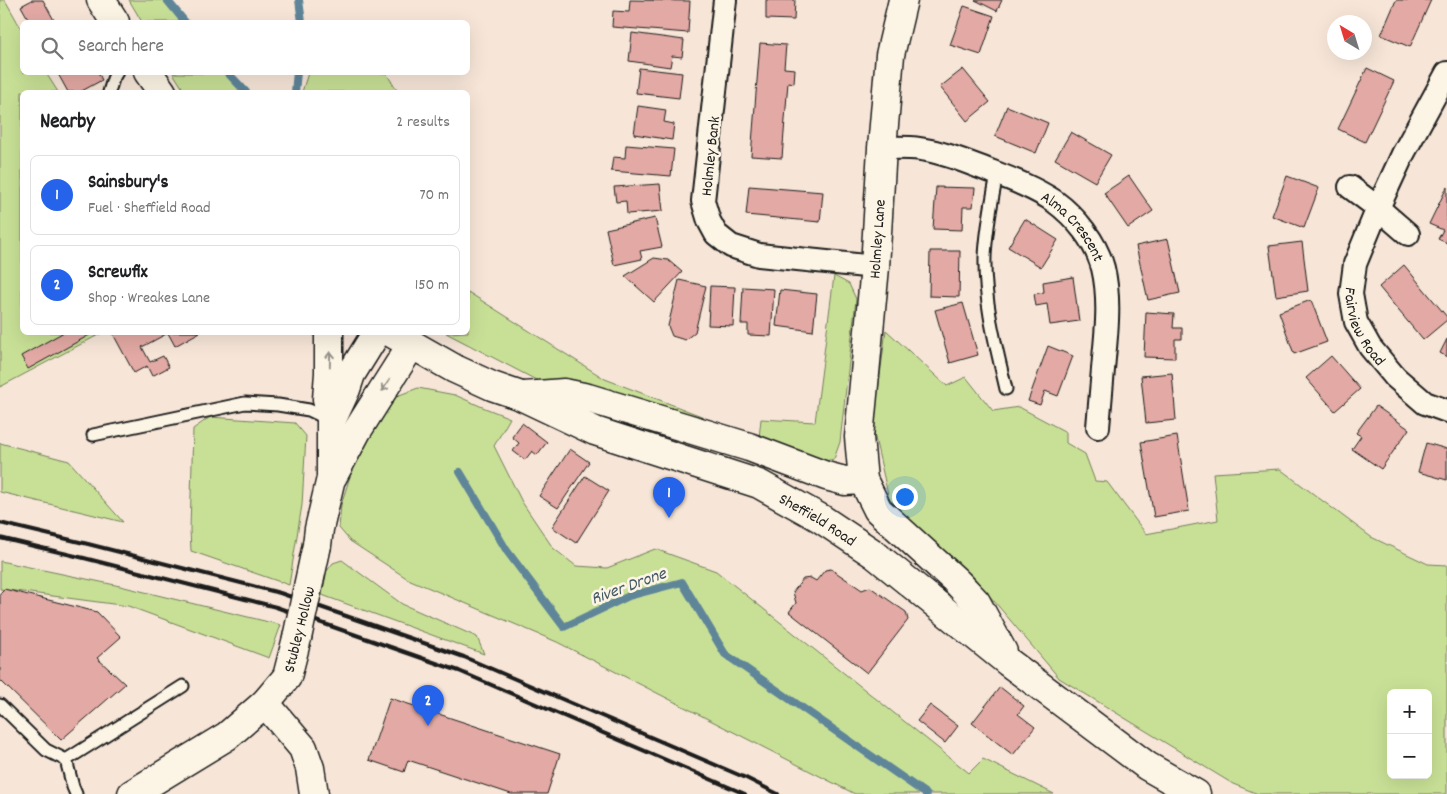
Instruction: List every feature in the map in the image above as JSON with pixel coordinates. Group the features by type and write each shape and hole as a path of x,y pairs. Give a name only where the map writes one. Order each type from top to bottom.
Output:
{"main road":[{"path":"101,0 114,20"},
{"name":"Holmley Lane","path":"903,0 890,55 882,148 875,268 859,437 863,480 878,510 955,580 976,602 1008,662"},
{"path":"150,75 161,90"},
{"name":"Stubley Hollow","path":"132,794 227,736 265,703 287,678 331,478 331,420 327,399 329,335"},
{"name":"Stubley Hollow","path":"331,420 351,374 375,335"},
{"name":"Stubley Hollow","path":"331,478 358,431 401,338"},
{"name":"Sheffield Road","path":"401,338 455,369 492,386 521,396 595,430 759,484 803,508 874,554 1008,662 1147,766 1196,794"},
{"path":"521,396 564,394 588,398 749,447 826,476 845,481 863,480"},
{"path":"265,703 302,748 310,768 314,794"}],"street":[{"name":"Holmley Bank","path":"726,0 703,201 709,221 716,234 730,246 759,255 875,268"},
{"name":"Fairview Road","path":"1447,74 1403,154 1378,208 1355,264 1351,294 1356,322 1370,347 1396,377 1425,403 1447,412"},
{"name":"Alma Crescent","path":"882,148 920,149 944,154 1034,190 1054,202 1072,217 1089,237 1099,255 1107,296 1106,333 1098,427"},
{"path":"1350,187 1408,234"}],"lane":[{"path":"110,90 115,75"},
{"path":"996,174 985,256 986,282 989,312 1006,389"},
{"path":"93,435 246,403 278,405 309,410 331,420"},
{"path":"66,760 183,686"},
{"path":"0,705 46,750 66,760 76,794"}],"green space":[{"path":"0,0 5,0 20,26 20,75 47,75 57,90 20,90 20,335 98,335 0,387"},
{"path":"129,0 168,0 186,20 141,20"},
{"path":"174,75 233,75 246,90 184,90"},
{"path":"307,75 387,75 397,90 303,90"},
{"path":"834,276 849,284 856,299 840,442 834,459 821,462 759,438 761,419 815,422"},
{"path":"470,293 605,379 704,417 540,382 450,335 470,335"},
{"path":"886,330 947,386 966,377 993,411 1019,407 1066,432 1066,443 1085,454 1095,481 1107,482 1146,534 1218,520 1213,473 1280,469 1371,537 1428,564 1447,565 1447,794 1258,794 1233,784 1059,678 972,575 891,508 873,429"},
{"path":"418,388 455,395 510,418 494,446 522,502 553,548 576,566 607,568 655,549 716,571 969,773 983,759 1054,794 855,794 557,642 408,579 350,541 339,528 341,505 359,448 394,397"},
{"path":"210,417 295,423 306,436 302,505 289,585 191,551 193,429"},
{"path":"0,443 69,461 123,522 0,492"},
{"path":"342,560 402,604 477,637 484,654 322,595 326,572 333,563"},
{"path":"0,561 120,586 281,625 269,658 128,606 0,589"}],"building":[{"path":"32,0 43,0 54,20 29,20 21,6"},
{"path":"630,0 690,1 688,33 612,27 613,11 629,12"},
{"path":"766,0 795,0 794,20 766,19"},
{"path":"975,0 1002,0 997,11"},
{"path":"1396,0 1431,0 1410,47 1381,35"},
{"path":"964,6 994,16 981,55 950,45"},
{"path":"632,33 684,40 682,57 672,56 670,67 629,61"},
{"path":"760,43 786,45 784,68 795,69 794,83 788,82 782,158 751,156"},
{"path":"639,68 682,73 679,98 636,93"},
{"path":"1367,68 1394,81 1365,142 1338,129"},
{"path":"963,69 990,102 967,121 940,87"},
{"path":"59,75 100,75 102,80 84,90 67,90"},
{"path":"638,106 666,110 664,122 674,124 672,140 634,134"},
{"path":"1007,106 1048,123 1036,153 995,136"},
{"path":"1071,132 1111,155 1095,182 1055,159"},
{"path":"626,145 674,149 671,176 611,171 613,157 625,158"},
{"path":"1129,176 1153,211 1128,228 1104,193"},
{"path":"1287,176 1319,188 1304,228 1272,216"},
{"path":"660,184 663,211 627,214 626,201 616,202 614,187"},
{"path":"749,186 823,192 820,222 746,215"},
{"path":"936,187 975,188 973,207 963,207 962,230 933,229"},
{"path":"1447,187 1447,243 1438,239 1443,230 1429,224"},
{"path":"655,218 662,247 640,251 642,259 614,265 606,229"},
{"path":"1025,219 1058,240 1041,267 1008,247"},
{"path":"1168,239 1180,293 1148,300 1136,246"},
{"path":"1302,242 1308,291 1276,296 1269,246"},
{"path":"930,251 960,251 959,297 929,296"},
{"path":"654,258 668,260 682,272 654,302 625,276"},
{"path":"1404,265 1447,317 1447,320 1423,340 1379,287"},
{"path":"1073,277 1079,321 1050,325 1047,304 1036,306 1034,294 1044,292 1043,282"},
{"path":"679,280 706,286 695,332 685,340 672,336 668,326"},
{"path":"710,286 735,287 733,326 708,325"},
{"path":"743,287 774,289 771,336 748,335 748,324 741,324"},
{"path":"780,290 817,294 813,331 776,326"},
{"path":"1311,300 1327,342 1294,354 1279,312"},
{"path":"963,303 978,355 950,363 935,310"},
{"path":"1146,312 1174,314 1173,328 1182,328 1182,339 1175,339 1175,358 1144,357"},
{"path":"59,335 90,335 28,369 21,356"},
{"path":"114,335 164,335 142,347 150,362 163,356 169,367 152,376 147,366 134,373"},
{"path":"169,335 195,335 175,346"},
{"path":"1447,339 1447,357 1440,353"},
{"path":"1048,346 1073,356 1058,396 1045,391 1040,405 1028,401"},
{"path":"1331,356 1360,389 1335,411 1306,378"},
{"path":"1172,373 1176,420 1146,423 1141,376"},
{"path":"1376,406 1409,429 1381,469 1352,449 1361,436 1356,433"},
{"path":"522,423 547,442 537,455 532,451 525,460 513,451 519,443 512,437"},
{"path":"1177,436 1189,511 1154,517 1141,442"},
{"path":"1426,443 1447,449 1447,480 1418,472"},
{"path":"570,449 589,462 558,508 539,496"},
{"path":"585,476 609,491 576,543 552,527"},
{"path":"831,569 862,590 870,587 906,612 908,620 867,673 789,612 796,603 793,592 803,579 811,578 816,581 825,570"},
{"path":"4,589 97,612 121,637 97,658 125,684 61,740 0,680 0,593"},
{"path":"1000,687 1024,706 1018,714 1035,727 1013,755 972,723"},
{"path":"390,698 560,754 547,794 511,794 408,760 404,772 369,760"},
{"path":"930,705 958,726 945,743 917,721"}],"waterway":[{"name":"River Drone","path":"167,0 183,20"},
{"path":"299,0 302,20"},
{"name":"River Drone","path":"230,75 244,90"},
{"path":"295,90 297,75"},
{"name":"River Drone","path":"460,472 507,551 564,627 629,596 682,582 725,654 926,794"}],"railway":[{"path":"0,523 280,593 464,657 746,778 778,794"},
{"path":"0,538 276,607 459,671 745,794"}],"place":[{"name":"Sainsbury's","path":"669,518"},
{"name":"Screwfix","path":"428,726"}]}
